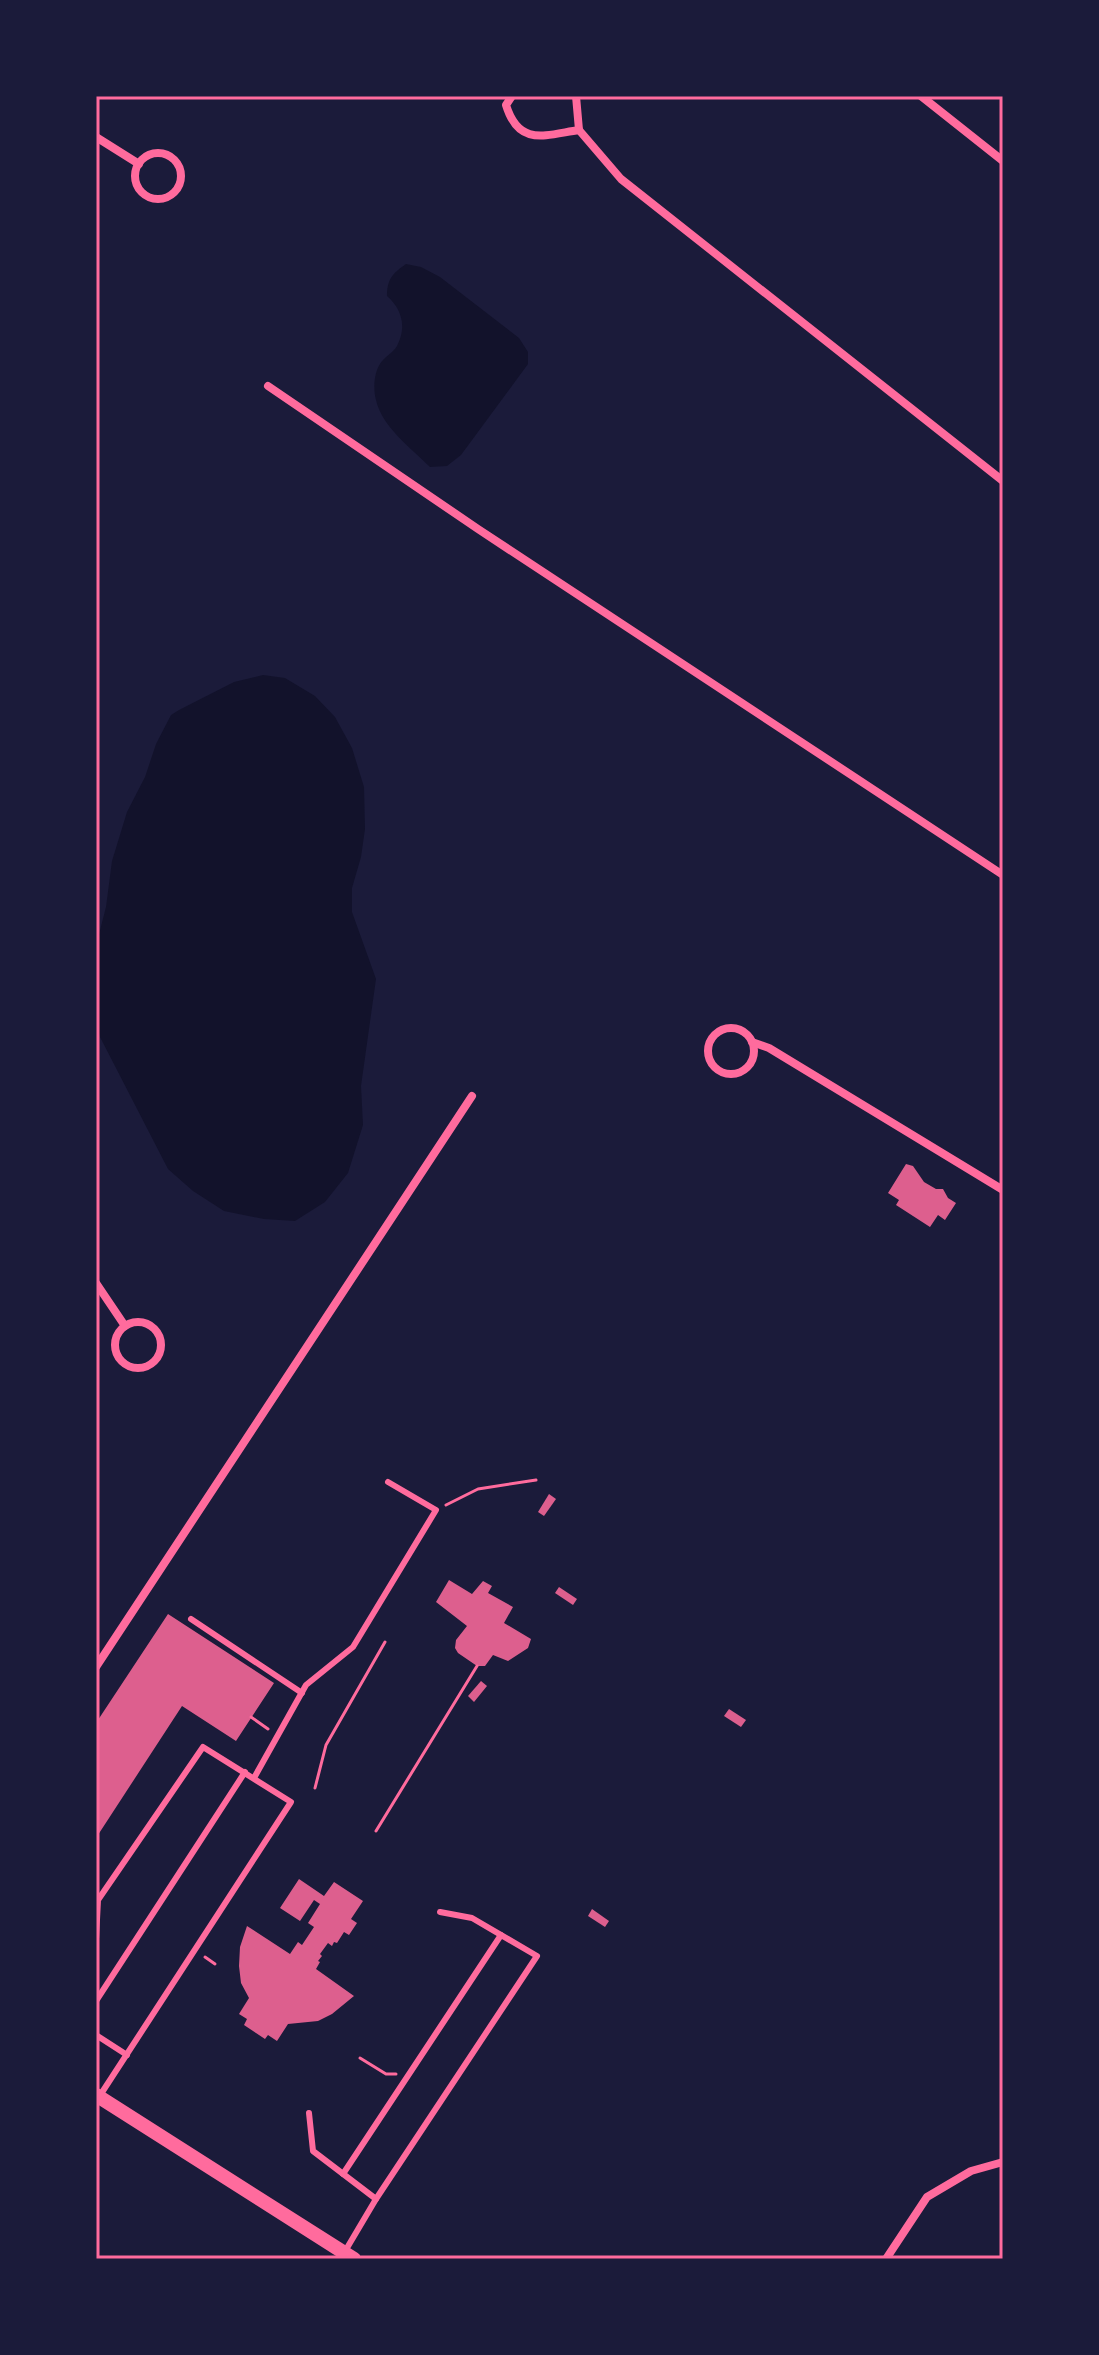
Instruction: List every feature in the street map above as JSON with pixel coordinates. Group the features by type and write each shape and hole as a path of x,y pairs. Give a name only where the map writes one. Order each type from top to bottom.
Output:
{"street":[{"path":"512,96 506,105 511,120 525,134 537,136 579,130"},
{"path":"576,96 579,130 621,179 1003,481"},
{"path":"921,96 1003,161"},
{"path":"96,137 139,164"},
{"path":"151,154 170,157 180,173 178,186 164,198 144,195 135,182 139,164 151,154"},
{"path":"268,386 478,529 1003,875"},
{"path":"752,1042 751,1063 744,1070 724,1073 709,1058 710,1042 721,1030 731,1028 741,1031 752,1042 769,1048 1003,1190"},
{"path":"96,1667 472,1096"},
{"path":"96,1283 125,1326"},
{"path":"144,1322 155,1330 161,1348 155,1360 134,1367 124,1363 118,1355 116,1340 125,1326 144,1322"},
{"path":"98,2096 349,2256"},
{"path":"886,2259 927,2197 971,2171 1003,2162"}],"lane":[{"path":"254,1778 306,1685 353,1647 436,1510 388,1482"},
{"path":"191,1619 302,1693"},
{"path":"96,1939 98,1900 203,1747 291,1802 98,2096"},
{"path":"96,2001 245,1772"},
{"path":"349,2256 376,2199 537,1956 472,1918 440,1912"},
{"path":"343,2174 501,1935"},
{"path":"96,2035 127,2055"},
{"path":"309,2113 313,2151 376,2199"}],"path":[{"path":"446,1505 478,1489 536,1480"},
{"path":"315,1788 326,1745 385,1642"},
{"path":"376,1831 477,1666"},
{"path":"251,1717 270,1730"},
{"path":"202,1956 215,1964"},
{"path":"360,2058 386,2074"}],"shaded area":[{"path":"406,264 421,267 440,277 519,338 528,352 528,364 461,455 447,466 430,467 406,445 384,419 375,396 378,368 397,346 402,332 399,313 387,296 388,285 394,274"},
{"path":"263,675 285,678 315,696 335,717 352,748 364,787 365,829 352,888 352,912 376,979 361,1086 363,1125 348,1173 325,1202 295,1221 224,1211 193,1191 168,1169 100,1037 96,1020 96,946 106,907 112,861 127,812 145,777 156,744 171,715 234,682"}],"building":[{"path":"906,1164 913,1166 924,1182 936,1189 943,1189 948,1198 956,1203 945,1220 938,1215 930,1227 896,1205 899,1200 888,1193"},
{"path":"549,1494 556,1499 544,1516 538,1512"},
{"path":"449,1580 472,1594 483,1581 492,1586 488,1593 513,1607 504,1623 531,1639 528,1648 508,1661 493,1655 485,1666 477,1666 458,1653 456,1640 467,1626 436,1602"},
{"path":"559,1587 577,1599 573,1605 555,1593"},
{"path":"168,1614 274,1683 236,1741 182,1706 96,1838 96,1723"},
{"path":"481,1681 487,1686 474,1702 468,1696"},
{"path":"729,1709 746,1720 741,1727 724,1716"},
{"path":"299,1879 324,1896 334,1882 363,1901 351,1919 357,1923 349,1935 344,1932 337,1943 334,1942 332,1946 328,1943 320,1954 322,1956 316,1969 354,1996 318,2021 288,2024 277,2041 268,2035 265,2039 244,2025 247,2019 239,2014 249,1998 241,1983 240,1947 247,1926 290,1954 298,1942 302,1945 314,1927 308,1923 320,1904 314,1900 300,1921 280,1908"},
{"path":"592,1909 609,1921 605,1927 588,1916"}]}
